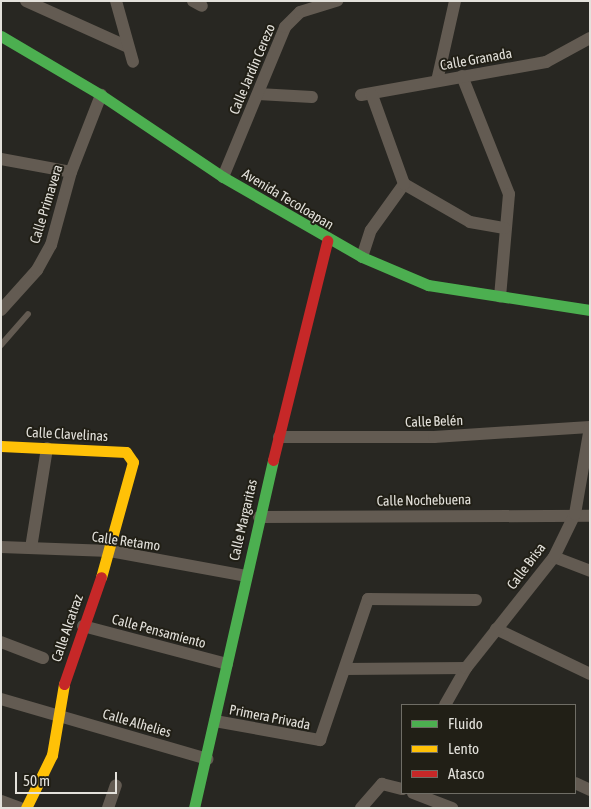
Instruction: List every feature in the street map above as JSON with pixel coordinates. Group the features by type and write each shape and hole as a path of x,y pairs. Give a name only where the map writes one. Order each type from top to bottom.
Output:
{"street":[{"path":"27,1 128,47"},
{"path":"116,1 133,62"},
{"name":"Calle Jardín Cerezo","path":"223,177 291,18 336,1"},
{"path":"437,81 455,1"},
{"name":"Avenida Tecoloapan","path":"1,36 101,95 223,177 327,241 428,285 590,310"},
{"name":"Calle Granada","path":"404,184 367,95 546,62 590,38"},
{"path":"462,76 506,179 509,194 504,228 500,296"},
{"path":"258,94 312,97"},
{"name":"Calle Primavera","path":"1,310 37,270 50,245 71,172 101,95"},
{"path":"1,159 71,172"},
{"path":"362,257 372,230 404,184 470,222 504,228"},
{"name":"Calle Margaritas","path":"194,808 207,759 259,517 327,241"},
{"name":"Calle Belén","path":"279,437 434,437 590,427"},
{"name":"Calle Brisa","path":"446,704 466,668 554,557 575,514 590,427"},
{"name":"Calle Clavelinas","path":"1,446 47,448 131,456"},
{"path":"31,548 47,448"},
{"name":"Calle Alcatraz","path":"26,808 52,755 58,716 83,626 110,551 131,456"},
{"name":"Calle Nochebuena","path":"259,517 575,514 590,516"},
{"name":"Calle Retamo","path":"1,547 110,551 246,576"},
{"path":"554,557 590,571"},
{"path":"466,668 345,669 368,599 476,600"},
{"name":"Calle Pensamiento","path":"83,626 227,664"},
{"path":"496,630 590,674"},
{"path":"1,642 43,658"},
{"name":"Primera Privada","path":"215,721 320,740 345,669"},
{"name":"Calle Alhelies","path":"1,699 207,759"},
{"path":"576,783 590,790"},
{"path":"360,808 382,784 401,788"},
{"path":"108,808 116,785"},
{"path":"417,794 452,808"},
{"path":"1,801 20,808"}],"lane":[{"path":"1,345 28,314"}],"traffic: fast":[{"path":"1,36 101,95 223,177 362,257 428,285 590,310"},
{"path":"194,808 273,460"}],"traffic: slow":[{"path":"1,446 126,452 133,462 101,577"},
{"path":"26,808 52,755 64,684"}],"traffic: jam":[{"path":"273,460 327,241"},
{"path":"64,684 101,577"}]}
